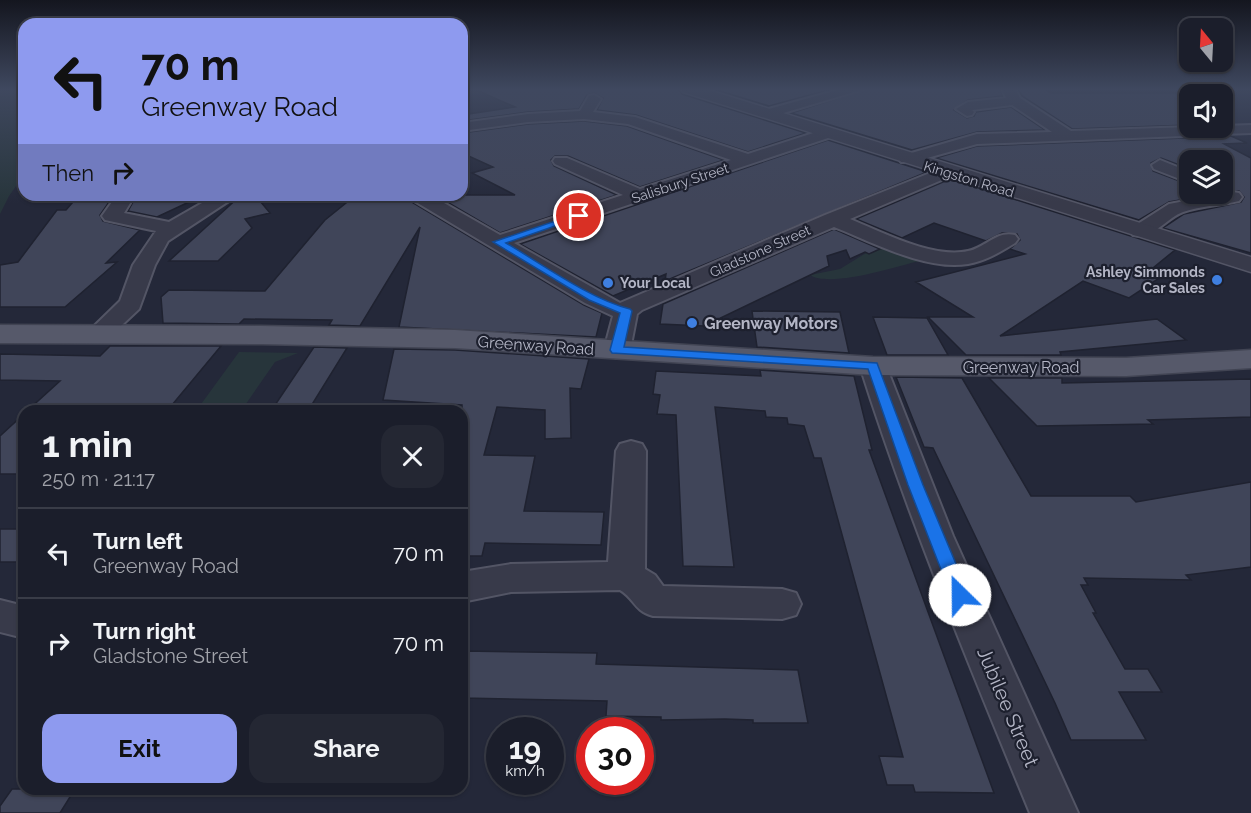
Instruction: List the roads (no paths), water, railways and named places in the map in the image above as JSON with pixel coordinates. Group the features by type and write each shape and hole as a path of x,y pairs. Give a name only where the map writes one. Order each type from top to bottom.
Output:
{"main road":[{"name":"Greenway Road","path":"0,334 261,335 455,339 873,366 1126,367 1251,359"}],"street":[{"path":"654,127 748,160"},
{"name":"Kingston Road","path":"811,127 945,172 1251,265"},
{"path":"1056,127 1067,135"},
{"path":"906,159 977,138 1216,130 1248,131"},
{"name":"Salisbury Street","path":"498,242 829,133"},
{"path":"561,161 640,196"},
{"path":"1160,165 1179,173"},
{"name":"Gladstone Street","path":"626,311 634,305 945,172"},
{"path":"1233,197 1251,205"},
{"path":"122,201 112,216 172,228"},
{"path":"97,335 131,304 150,252 160,238 172,228 219,201"},
{"path":"427,201 593,298 614,309 626,311 617,350"},
{"path":"1140,231 1176,208 1192,204"},
{"name":"Gladstone Street","path":"832,219 928,255 949,259 976,256 1008,239"},
{"name":"Jubilee Street","path":"873,366 915,485 1054,813"},
{"path":"626,576 632,451"},
{"path":"468,586 511,578 626,576 642,585 654,601 782,604"}],"place":[{"name":"Ashley Simmonds Car Sales","path":"1217,280"},
{"name":"Your Local","path":"608,283"},
{"name":"Greenway Motors","path":"692,323"}]}
